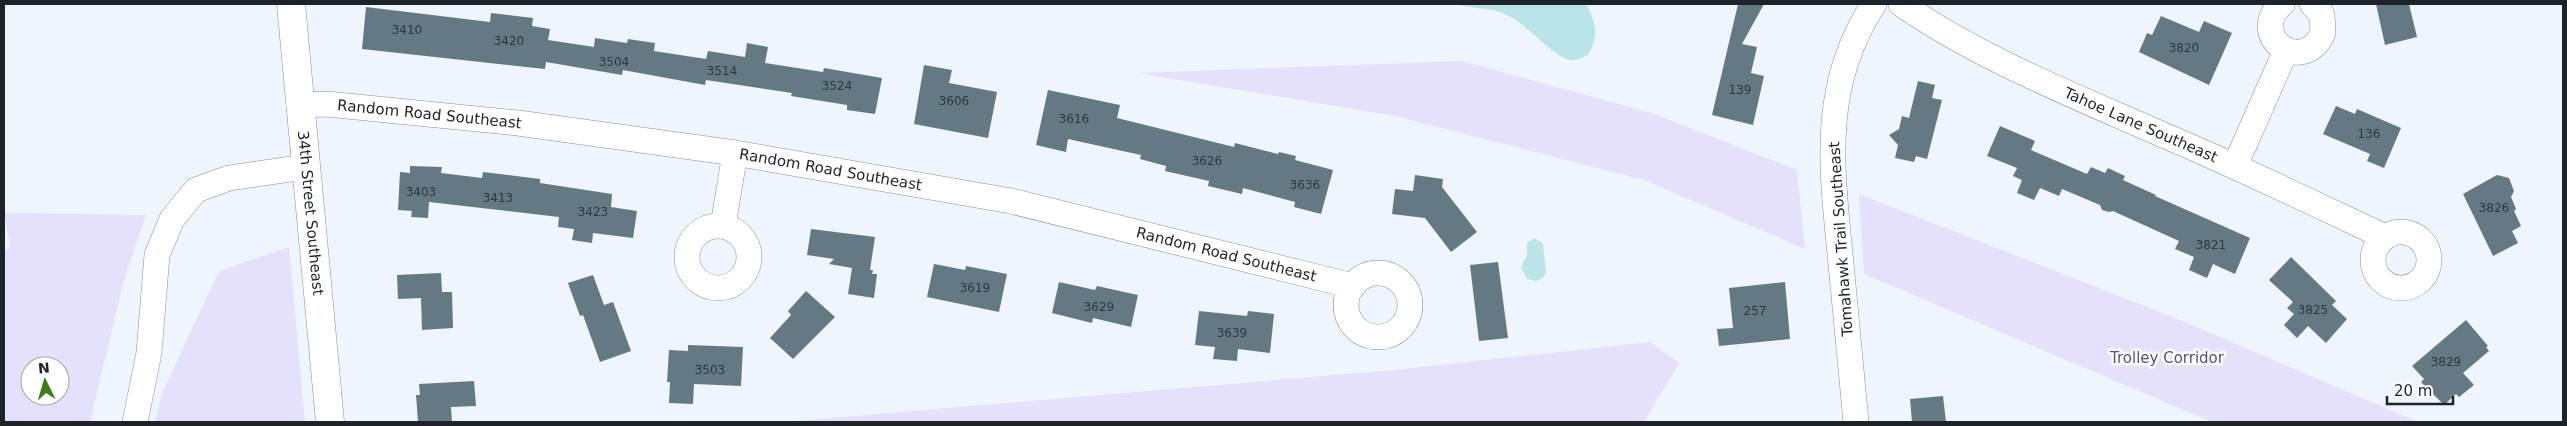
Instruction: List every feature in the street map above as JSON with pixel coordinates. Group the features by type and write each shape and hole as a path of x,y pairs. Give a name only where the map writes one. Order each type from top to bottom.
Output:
{"street":[{"name":"34th Street Southeast","path":"291,4 299,106 330,422"},
{"name":"Tomahawk Trail Southeast","path":"1856,422 1833,183 1833,124 1842,69 1862,22 1874,4"},
{"name":"Tahoe Lane Southeast","path":"1901,4 1938,30 2048,85 2235,166 2385,237"},
{"path":"2282,4 2272,15 2271,31 2274,39 2286,50 2305,52 2320,41 2324,24 2322,15 2312,4"},
{"path":"2235,166 2286,50"},
{"name":"Random Road Southeast","path":"299,106 327,104 518,123 735,153 1010,201 1353,286"},
{"path":"723,226 735,153"},
{"path":"135,422 149,354 158,255 172,219 196,190 229,178 305,167"}],"green space":[{"path":"1462,61 1652,113 1797,170 1805,249 1644,180 1395,116 1138,73"},
{"name":"Trolley Corridor","path":"1859,194 2183,321 2418,422 2212,422 1864,274"},
{"path":"4,213 146,215 124,280 90,422 4,422 4,252 10,246"},
{"path":"289,247 305,422 155,422 162,393 219,271"},
{"path":"1650,342 1679,363 1644,422 784,422 1394,370"}],"water":[{"path":"1454,4 1586,4 1594,23 1594,42 1588,55 1570,60 1556,53 1507,15"},
{"path":"1534,238 1543,243 1546,272 1543,278 1536,281 1527,279 1521,267 1527,255 1527,243"}],"building":[{"path":"1738,4 1764,4 1742,44 1757,47 1751,73 1764,76 1753,125 1712,115"},
{"path":"2376,4 2409,4 2417,37 2385,45"},
{"path":"366,7 490,22 491,13 533,18 532,26 550,29 548,40 594,47 595,38 627,43 628,39 655,43 654,51 706,59 708,51 745,57 747,43 768,47 765,63 823,72 824,68 882,78 875,114 847,110 847,105 791,96 792,93 706,80 705,85 623,70 622,75 546,62 545,69 362,49"},
{"path":"2161,16 2199,32 2204,21 2232,33 2209,85 2139,52 2147,33 2152,35"},
{"path":"924,65 952,70 949,83 997,92 988,138 914,124"},
{"path":"1918,81 1935,85 1932,98 1942,100 1927,159 1916,156 1914,162 1895,158 1898,145 1889,135 1899,129 1902,116 1909,118"},
{"path":"1048,90 1120,105 1117,118 1234,147 1235,143 1278,154 1279,152 1296,156 1295,160 1333,170 1321,214 1294,207 1295,202 1243,188 1242,194 1208,186 1209,181 1165,171 1166,166 1140,159 1141,155 1068,139 1066,152 1036,145"},
{"path":"2336,106 2355,114 2357,109 2401,128 2384,168 2367,161 2370,154 2323,134"},
{"path":"2000,126 2035,141 2031,150 2087,174 2091,167 2105,173 2108,168 2125,176 2123,180 2155,196 2250,238 2235,274 2213,264 2207,278 2189,270 2194,257 2175,249 2179,241 2113,211 2102,210 2100,205 2062,189 2059,196 2040,188 2034,200 2017,193 2022,180 2013,176 2017,168 1987,156"},
{"path":"410,166 442,167 441,173 482,178 483,172 540,179 540,183 612,194 611,207 637,211 633,238 593,233 592,243 572,240 574,229 558,227 559,217 429,202 428,218 411,217 412,211 398,210 400,172 410,173"},
{"path":"1415,175 1443,179 1442,187 1477,232 1451,252 1425,218 1392,214 1395,189 1413,191"},
{"path":"2497,175 2509,178 2514,191 2511,197 2516,209 2514,211 2521,226 2512,231 2518,243 2493,256 2463,194"},
{"path":"811,229 875,237 870,270 873,270 872,274 877,274 874,298 848,294 852,268 829,264 834,259 807,255"},
{"path":"2291,257 2336,301 2332,305 2347,319 2326,343 2308,326 2297,338 2284,325 2294,314 2287,308 2293,302 2269,280"},
{"path":"1498,262 1508,338 1479,341 1470,265"},
{"path":"934,264 965,270 966,266 1007,274 999,312 927,297"},
{"path":"441,273 442,292 452,292 453,328 422,330 421,298 398,299 397,275"},
{"path":"593,275 604,305 613,302 631,351 600,362 583,315 580,316 568,283"},
{"path":"1059,282 1095,290 1097,286 1138,295 1131,327 1093,318 1092,323 1052,313"},
{"path":"1785,282 1790,339 1719,346 1717,329 1733,328 1729,288"},
{"path":"806,291 835,317 793,359 770,338 791,315 788,311"},
{"path":"1199,311 1247,316 1248,311 1274,314 1270,353 1238,349 1237,361 1213,359 1215,347 1195,345"},
{"path":"2466,320 2488,346 2486,347 2489,351 2463,373 2474,385 2459,397 2456,394 2444,405 2421,382 2424,379 2412,366"},
{"path":"688,345 743,347 741,386 694,384 693,404 669,403 670,382 667,382 669,350 688,351"},
{"path":"474,381 476,406 451,407 452,422 418,422 416,395 420,395 419,384"},
{"path":"1943,396 1946,422 1912,422 1910,399"}]}
